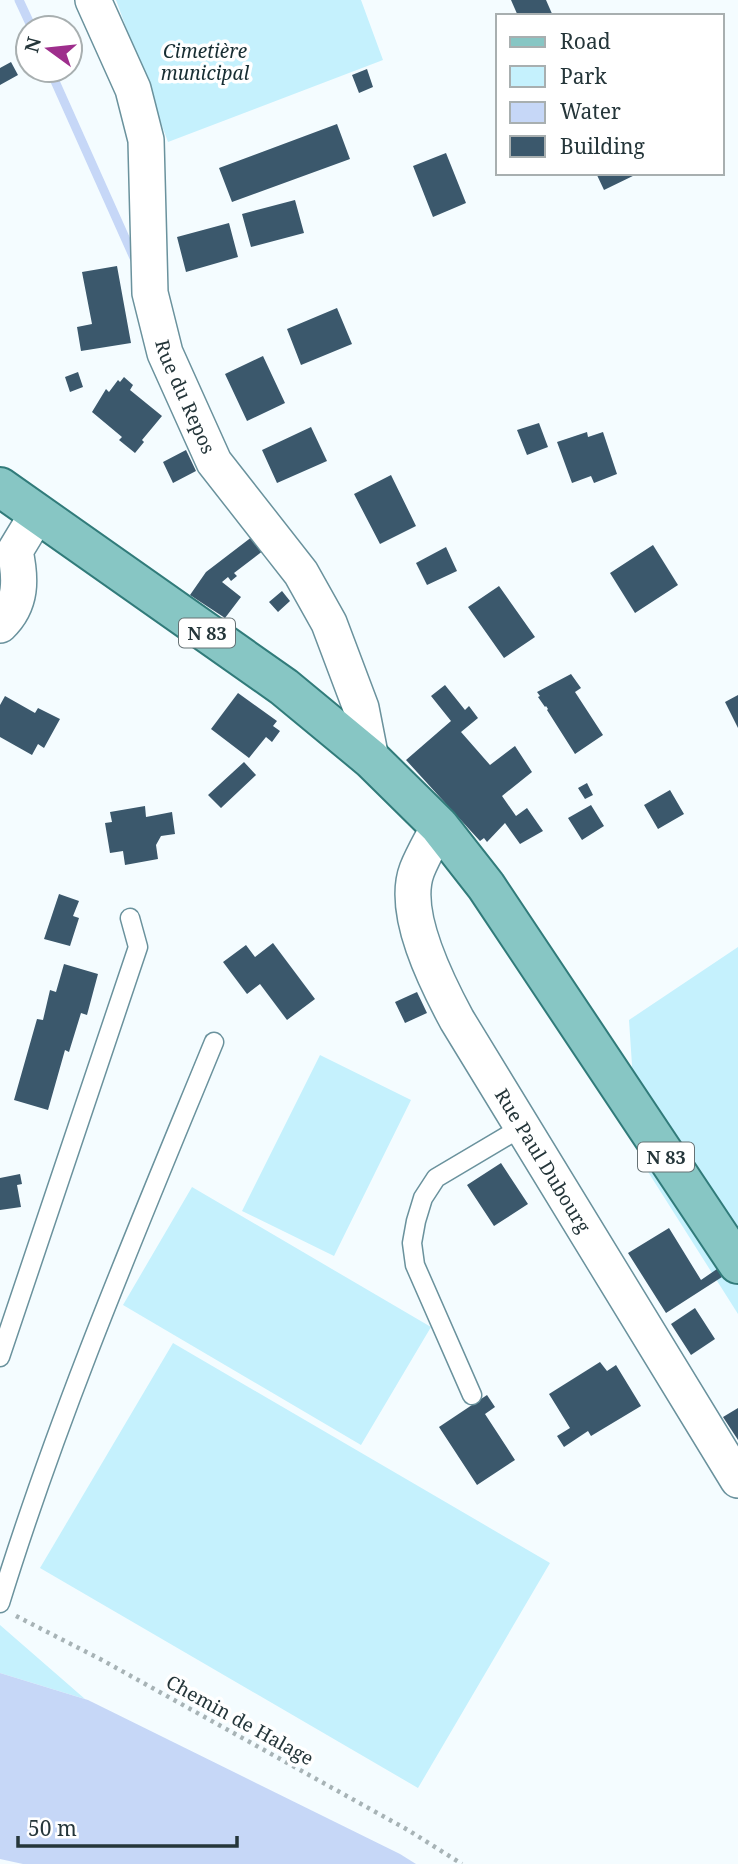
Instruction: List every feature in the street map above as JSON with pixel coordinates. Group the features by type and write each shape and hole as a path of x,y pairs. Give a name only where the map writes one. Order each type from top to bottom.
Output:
{"main road":[{"name":"N 83","path":"0,486 284,687 372,759 439,826 486,886 738,1264"}],"street":[{"name":"Rue du Repos","path":"93,0 133,89 146,140 150,293 164,353 214,462 302,573 329,623 361,708 372,759"},
{"path":"0,625 11,614 18,596 20,572 7,545 38,513"},
{"name":"Rue Paul Dubourg","path":"439,826 416,872 414,910 432,974 457,1020 738,1480"}],"lane":[{"path":"0,1357 138,947 130,918"},
{"path":"6,1608 22,1530 118,1274 214,1042"},
{"path":"472,1395 415,1265 412,1243 416,1221 423,1198 436,1178 522,1127"}],"path":[{"name":"Chemin de Halage","path":"6,1608 408,1830 462,1864"}],"green space":[{"name":"Cimetière municipal","path":"116,0 361,0 383,60 168,142"},
{"path":"738,947 738,1314 638,1156 629,1020"},
{"path":"320,1055 411,1100 334,1256 242,1211"},
{"path":"192,1187 431,1327 361,1445 123,1305"},
{"path":"173,1343 550,1563 418,1788 40,1568"},
{"path":"0,1625 85,1699 0,1673"}],"water":[{"path":"0,1673 88,1700 416,1864 23,1864 0,1859"}],"building":[{"path":"511,0 546,0 552,14 517,14"},
{"path":"11,62 14,68 14,77 0,85 0,68"},
{"path":"367,69 373,87 359,93 352,75"},
{"path":"337,124 350,159 232,202 219,168"},
{"path":"446,153 466,203 433,217 413,166"},
{"path":"597,175 635,175 604,190"},
{"path":"295,200 304,233 251,247 242,214"},
{"path":"229,223 238,257 186,272 177,237"},
{"path":"117,266 131,343 81,351 77,327 92,324 82,272"},
{"path":"337,308 352,344 301,365 287,329"},
{"path":"263,356 285,403 247,421 225,374"},
{"path":"78,372 83,387 70,392 65,377"},
{"path":"124,377 133,385 130,390 162,416 135,453 119,440 122,437 92,412 106,389 109,392 118,380 120,382"},
{"path":"539,423 548,447 527,455 517,430"},
{"path":"311,427 327,461 277,483 262,450"},
{"path":"587,432 588,437 603,432 617,474 594,483 591,476 572,483 557,442"},
{"path":"186,450 196,471 173,483 163,462"},
{"path":"391,475 416,526 380,544 354,494"},
{"path":"257,533 268,547 234,573 237,576 231,581 228,577 222,582 241,597 225,618 190,595 206,572"},
{"path":"653,545 678,585 635,613 610,573"},
{"path":"446,547 457,571 427,585 416,563"},
{"path":"499,586 535,637 504,658 468,607"},
{"path":"282,591 290,601 278,612 269,602"},
{"path":"571,674 581,688 575,692 603,735 575,754 537,692"},
{"path":"445,685 465,710 469,706 478,718 461,732 490,765 515,746 532,772 502,796 516,816 527,808 543,831 520,844 505,823 487,842 484,838 480,841 406,760 451,721 431,696"},
{"path":"238,693 277,721 273,726 280,731 272,742 266,737 249,758 211,729"},
{"path":"738,695 738,728 725,702"},
{"path":"5,696 35,713 38,708 60,719 44,748 38,744 32,755 0,737 0,705"},
{"path":"244,762 256,775 221,808 208,795"},
{"path":"587,783 593,795 585,799 578,788"},
{"path":"670,790 684,814 658,829 644,805"},
{"path":"591,805 604,826 582,840 568,818"},
{"path":"145,806 146,817 172,812 175,834 161,836 156,845 158,859 125,865 123,851 110,853 105,823 112,822 110,812"},
{"path":"59,894 79,901 73,916 79,918 70,946 44,939"},
{"path":"273,943 315,999 287,1020 260,984 247,994 223,962 246,945 255,957"},
{"path":"64,964 98,974 87,1015 81,1013 69,1052 65,1050 48,1110 14,1100 37,1019 43,1020 50,990 56,992"},
{"path":"417,992 427,1013 405,1023 395,1002"},
{"path":"501,1163 528,1204 494,1226 467,1185"},
{"path":"20,1174 22,1184 17,1185 21,1207 0,1210 0,1178"},
{"path":"669,1228 701,1280 717,1269 722,1277 666,1313 628,1253"},
{"path":"695,1308 715,1339 691,1355 671,1324"},
{"path":"600,1362 607,1371 616,1365 641,1406 591,1436 588,1431 564,1447 557,1436 570,1428 549,1394"},
{"path":"487,1395 495,1407 485,1414 515,1460 477,1485 439,1427"},
{"path":"738,1408 738,1440 723,1417"}],"waterway":[{"path":"19,0 26,14"},
{"path":"56,84 135,260"}]}
